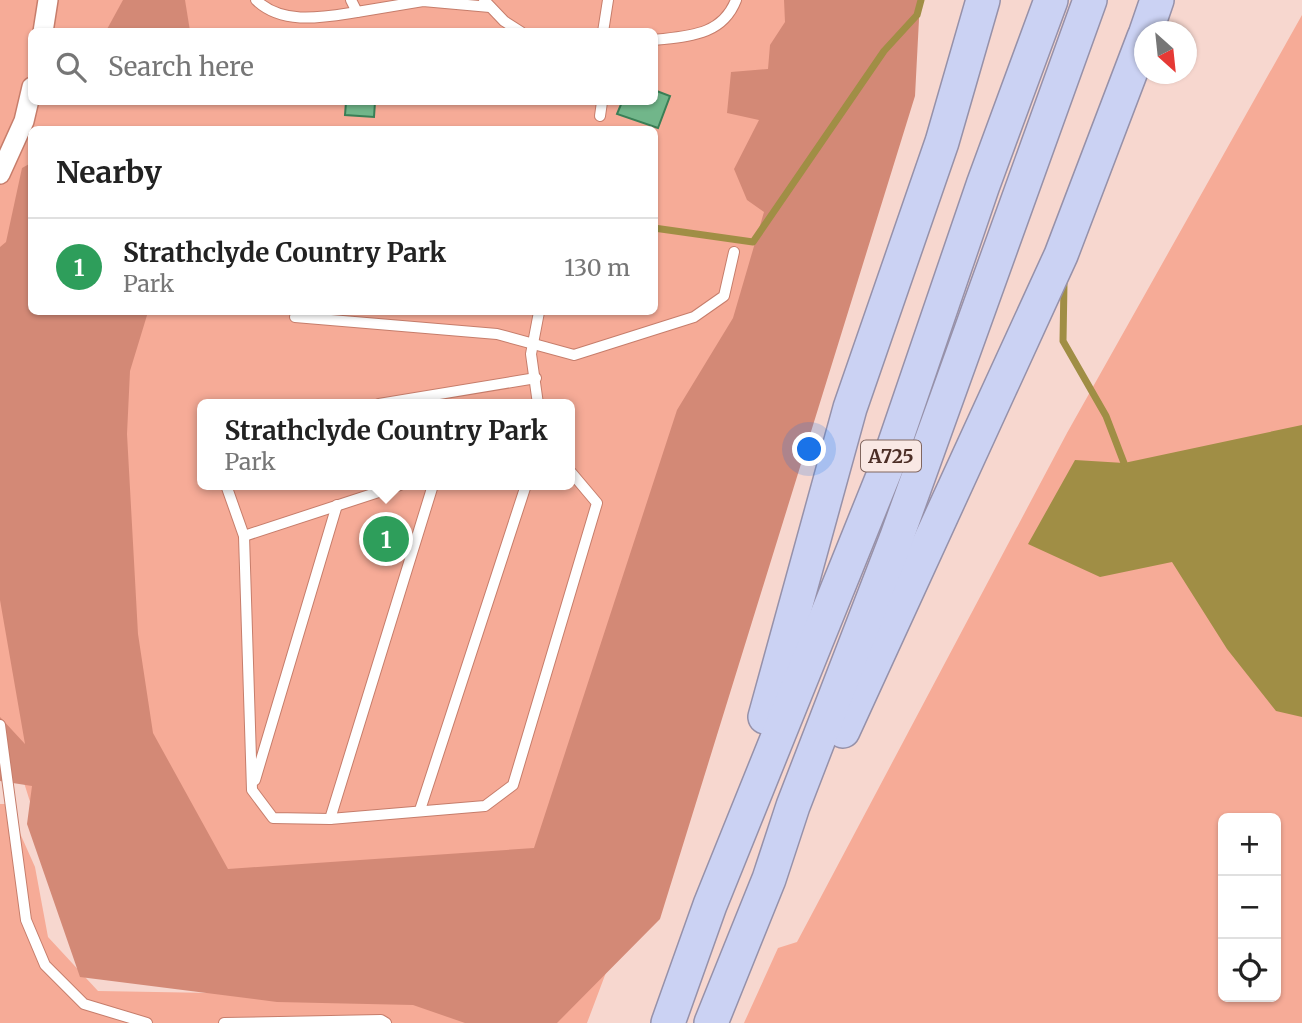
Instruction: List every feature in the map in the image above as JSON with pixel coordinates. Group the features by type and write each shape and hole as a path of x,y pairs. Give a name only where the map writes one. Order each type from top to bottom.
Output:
{"highway":[{"name":"A725","path":"710,905 796,610 850,408 942,142 983,0"},
{"name":"A725","path":"668,1023 710,905 887,466 983,185 1051,0"},
{"name":"A725","path":"711,1023 769,878 793,806 998,259 1090,0"},
{"path":"1150,21 1157,0"},
{"name":"A725","path":"769,878 871,673 1061,255 1134,63"}],"street":[{"path":"44,28 47,0"},
{"path":"0,174 24,121 28,104"}],"lane":[{"path":"256,0 271,11 308,19 423,1 487,4 516,28"},
{"path":"351,0 357,12"},
{"path":"604,28 608,0"},
{"path":"658,40 702,34 719,25 736,0"},
{"path":"600,116 602,105"},
{"path":"295,317 497,334 574,355 694,317 724,296 734,252"},
{"path":"538,315 531,354 538,399"},
{"path":"409,399 536,378"},
{"path":"228,490 244,536 252,790 273,818 330,819 485,806 513,785 597,503 575,477"},
{"path":"244,536 384,490"},
{"path":"330,819 431,490"},
{"path":"419,810 524,490"},
{"path":"252,790 337,505"},
{"path":"0,725 4,783 26,920 46,965 84,1004 147,1023"},
{"path":"224,1023 382,1020 386,1023"}],"shaded area":[{"path":"0,0 919,0 656,921 377,990 44,846 20,770 0,767"},
{"path":"123,0 185,0 190,28 108,28"},
{"path":"784,0 920,0 915,96 660,919 557,1023 465,1023 413,1005 277,1002 80,977 27,824 32,786 0,781 0,717 25,744 0,600 0,247 6,242 22,168 28,165 28,315 147,315 130,371 127,434 138,634 153,733 228,869 534,848 677,410 733,318 764,212 747,200 734,169 759,120 727,113 731,72 768,69 770,45 785,22"},
{"path":"1302,15 1302,1023 744,1023 778,948 797,942 1067,433"},
{"path":"1302,425 1302,717 1276,711 1227,649 1172,562 1100,577 1028,544 1075,460 1124,463"},
{"path":"0,804 7,804 35,867 48,937 98,991 376,996 619,938 587,1023 0,1023"}],"building":[{"path":"658,92 670,96 658,128 617,114 621,105 658,105"},
{"path":"346,105 375,105 374,117 345,115"}],"waterway":[{"path":"658,229 753,242 884,51 917,15 921,0"},
{"path":"1064,283 1063,341 1106,416 1124,463"}],"place":[{"name":"Strathclyde Country Park","path":"386,539"}]}
